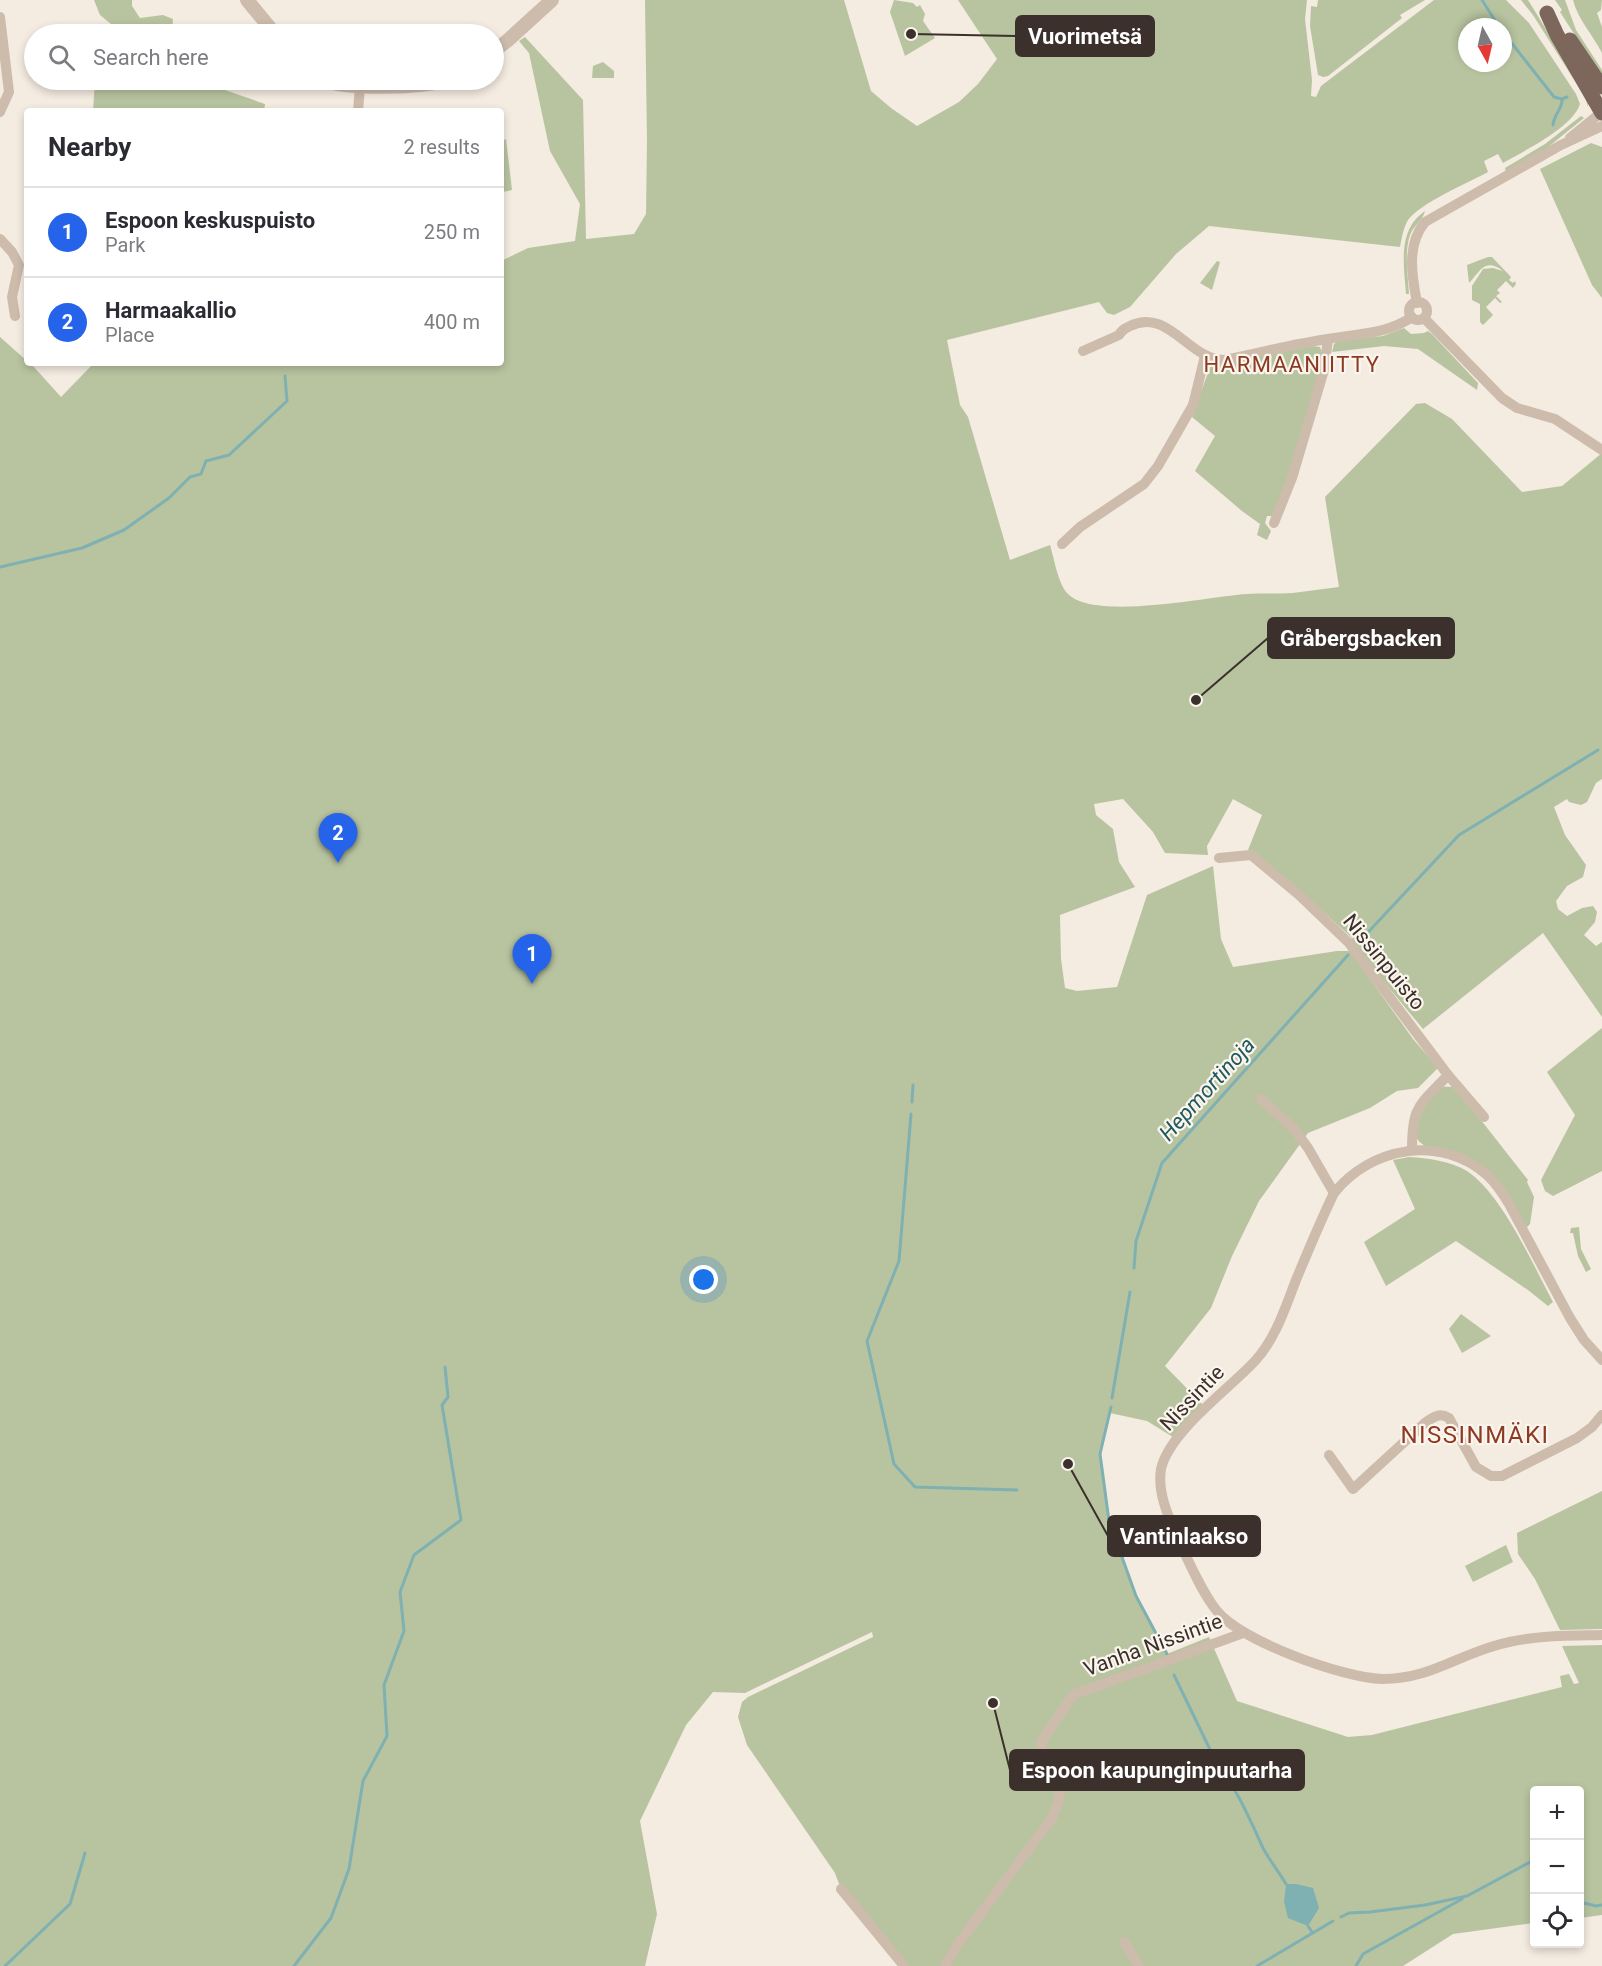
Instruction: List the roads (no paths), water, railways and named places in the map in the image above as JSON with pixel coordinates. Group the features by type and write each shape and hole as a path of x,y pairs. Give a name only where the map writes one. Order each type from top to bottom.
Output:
{"main road":[{"path":"1543,6 1602,87"},
{"path":"1543,6 1557,35 1602,112"}],"street":[{"path":"247,0 267,24"},
{"path":"504,43 552,0"},
{"path":"0,17 9,92 0,112"},
{"path":"358,108 360,90"},
{"path":"1561,146 1602,112"},
{"path":"1417,303 1412,274 1413,242 1425,222 1561,146 1602,126"},
{"path":"0,239 12,252 19,265 12,297 15,316"},
{"path":"1417,303 1423,304 1427,313 1424,318 1417,320 1412,317 1410,308 1417,303"},
{"path":"1083,351 1119,335 1122,330 1138,322 1149,321 1176,334 1205,356 1214,360 1224,360 1328,339 1384,331 1395,328 1412,317"},
{"path":"1424,318 1502,398 1517,408 1555,419 1602,450"},
{"path":"1274,524 1292,478 1324,370 1328,339"},
{"path":"1062,544 1080,527 1144,484 1158,466 1193,405 1205,356"},
{"name":"Nissinpuisto","path":"1219,858 1251,855 1299,895 1349,943 1448,1075 1484,1117"},
{"path":"1448,1075 1418,1107 1413,1121 1412,1150 1454,1156 1473,1165 1500,1188 1570,1318 1584,1340 1602,1360"},
{"path":"1261,1099 1294,1129 1308,1148 1334,1193"},
{"name":"Nissintie","path":"1412,1150 1398,1151 1375,1159 1344,1180 1334,1193 1274,1335 1264,1350 1176,1439 1161,1469 1163,1502 1186,1556 1216,1609 1229,1623 1243,1633 1271,1646 1338,1671 1381,1679 1421,1674 1506,1643 1531,1638 1602,1635"},
{"path":"1329,1455 1353,1489 1426,1422 1434,1416 1442,1415 1449,1418 1476,1467 1491,1476 1502,1476 1576,1438 1592,1427 1602,1414"},
{"name":"Vanha Nissintie","path":"945,1966 958,1944 1052,1818 1060,1797 1043,1754 1041,1742 1073,1695 1243,1633"},
{"path":"841,1889 904,1966"},
{"path":"1124,1942 1139,1966"}],"water":[{"path":"1286,1884 1313,1888 1319,1908 1308,1926 1288,1918 1284,1902"}],"waterway":[{"path":"1482,0 1493,18"},
{"path":"1512,43 1554,97 1562,99 1567,97"},
{"path":"1553,125 1562,100"},
{"path":"0,567 82,548 124,530 169,498 190,477 201,474 206,461 229,455 287,401 285,376"},
{"name":"Hepmortinoja","path":"1358,943 1459,835 1598,750"},
{"name":"Hepmortinoja","path":"1134,1268 1136,1241 1162,1163 1348,955"},
{"path":"912,1102 913,1085"},
{"path":"911,1114 899,1261 867,1341 894,1464 915,1487 1017,1490"},
{"name":"Hepmortinoja","path":"1112,1398 1130,1292"},
{"path":"294,1966 331,1918 349,1869 363,1781 387,1736 384,1685 404,1631 400,1592 414,1555 461,1520 442,1405 448,1397 445,1367"},
{"name":"Hepmortinoja","path":"1111,1407 1100,1454 1109,1521 1136,1596 1167,1654"},
{"name":"Hepmortinoja","path":"1174,1675 1218,1766 1238,1795 1263,1848 1286,1884"},
{"path":"5,1966 70,1904 85,1853"},
{"path":"1341,1917 1349,1913 1425,1905 1467,1896 1530,1862"},
{"path":"1356,1966 1363,1954 1462,1899"},
{"path":"1584,1903 1602,1905"},
{"path":"1257,1966 1333,1921"},
{"path":"1308,1926 1312,1932"}],"place":[{"name":"Vuorimetsä","path":"911,34"},
{"name":"Gråbergsbacken","path":"1196,700"},
{"name":"Harmaakallio","path":"338,863"},
{"name":"Espoon keskuspuisto","path":"532,984"},
{"name":"Vantinlaakso","path":"1068,1464"},
{"name":"Espoon kaupunginpuutarha","path":"993,1703"}],"district":[{"name":"HARMAANIITTY","path":"1292,364"},
{"name":"NISSINMÄKI","path":"1475,1435"}]}
